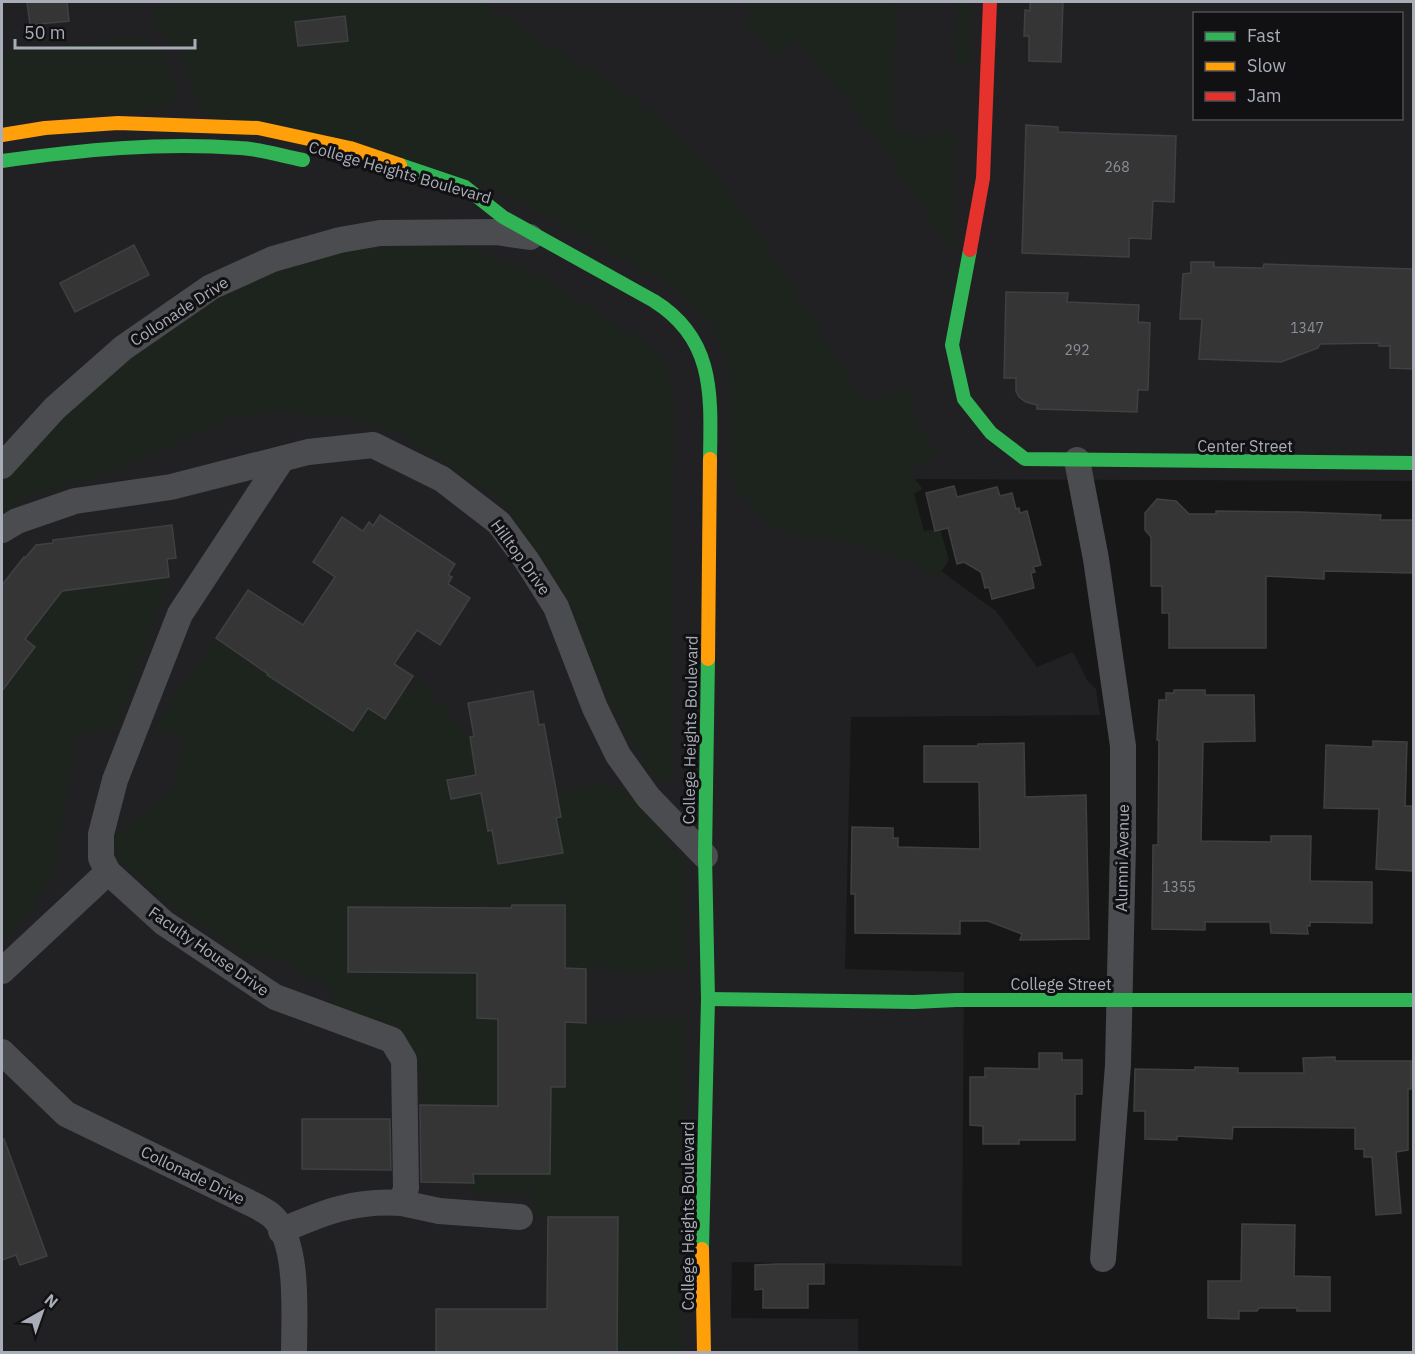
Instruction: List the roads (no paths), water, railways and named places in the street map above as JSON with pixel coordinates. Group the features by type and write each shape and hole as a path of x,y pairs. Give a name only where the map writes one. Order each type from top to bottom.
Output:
{"street":[{"name":"Center Street","path":"990,2 983,178 952,345 964,399 991,433 1025,459 1413,463"},
{"name":"College Heights Boulevard","path":"2,135 45,128 118,123 258,128 350,148 465,187 503,217 654,301 677,318 695,341 709,379 711,459 705,856 708,999 702,1251 704,1353"},
{"name":"College Heights Boulevard","path":"2,161 64,152 171,146 242,148 317,163"},
{"name":"College Heights Boulevard","path":"472,212 483,216 503,217"},
{"name":"Collonade Drive","path":"2,466 55,408 123,348 211,287 273,259 340,240 380,233 496,232 543,238"},
{"name":"Hilltop Drive","path":"2,530 17,521 75,501 171,487 308,452 373,445 442,479 499,523 527,561 556,607 595,708 618,755 648,797 705,856"},
{"path":"2,971 108,872 101,858 101,834 115,780 180,614 282,459"},
{"name":"Alumni Avenue","path":"1077,460 1096,559 1123,746 1118,1065 1103,1258"},
{"name":"Faculty House Drive","path":"108,872 164,923 275,997 392,1040 404,1060 406,1188 402,1203"},
{"name":"College Street","path":"708,999 914,1002 956,999 1413,1000"},
{"name":"Collonade Drive","path":"2,1052 66,1114 259,1207 274,1217 289,1244 294,1284 294,1353"},
{"path":"281,1231 334,1210 375,1201 402,1203 439,1211 520,1217"}]}
